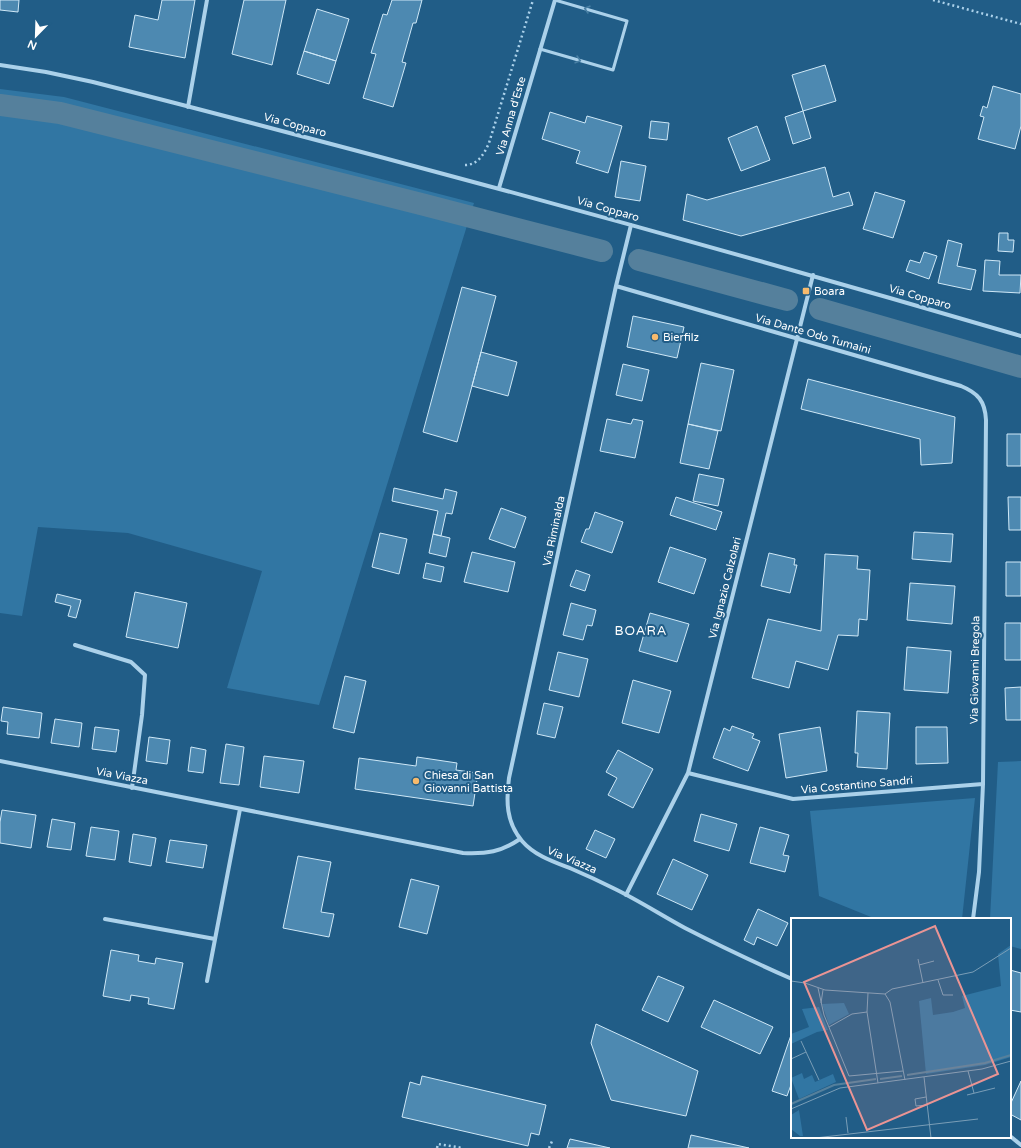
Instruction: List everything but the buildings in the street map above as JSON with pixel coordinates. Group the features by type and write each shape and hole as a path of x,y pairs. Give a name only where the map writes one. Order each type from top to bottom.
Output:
{"street":[{"path":"188,106 207,0"},
{"name":"Via Anna d'Este","path":"499,188 555,0"},
{"name":"Via Copparo","path":"0,65 70,76 499,188 813,275 1021,336"},
{"name":"Via Riminalda","path":"520,839 509,818 507,794 509,778 616,286 631,225"},
{"name":"Via Ignazio Calzolari","path":"626,895 688,773 813,275"},
{"name":"Via Dante Odo Tumaini","path":"616,286 961,386 979,396 986,412 986,420"},
{"name":"Via Giovanni Bregola","path":"973,918 979,872 983,784 986,420"},
{"path":"75,645 131,662 144,675 142,715 132,788"},
{"name":"Via Viazza","path":"0,761 463,853 480,854 495,852 509,847 520,839 533,852 547,860 595,879 684,927 791,979"},
{"name":"Via Costantino Sandri","path":"688,773 793,799 983,784"},
{"path":"207,981 240,809"},
{"path":"105,919 215,939"},
{"path":"1011,1137 1021,1145"}],"lane":[{"name":"Via Anna d'Este","path":"540,49 613,70 627,21 555,0"}],"path":[{"path":"463,165 468,165 481,158 487,147 533,0"},
{"path":"933,0 1021,24"},
{"path":"549,1148 553,1139"},
{"path":"437,1148 438,1144 463,1148"}],"shaded area":[{"path":"0,89 64,97 474,203 319,705 227,688 262,571 128,533 38,527 22,616 0,613"},
{"path":"1021,761 1021,949 1011,946 1011,918 990,918 998,762"},
{"path":"975,798 962,918 874,918 819,896 810,811"}],"waterway":[{"path":"0,105 60,113 602,251"},
{"path":"639,260 787,300"},
{"path":"820,309 1021,367"}],"place":[{"name":"Boara","path":"806,291"},
{"name":"Bierfilz","path":"655,337"},
{"name":"Chiesa di San Giovanni Battista","path":"416,781"}],"district":[{"name":"BOARA","path":"641,631"}]}
